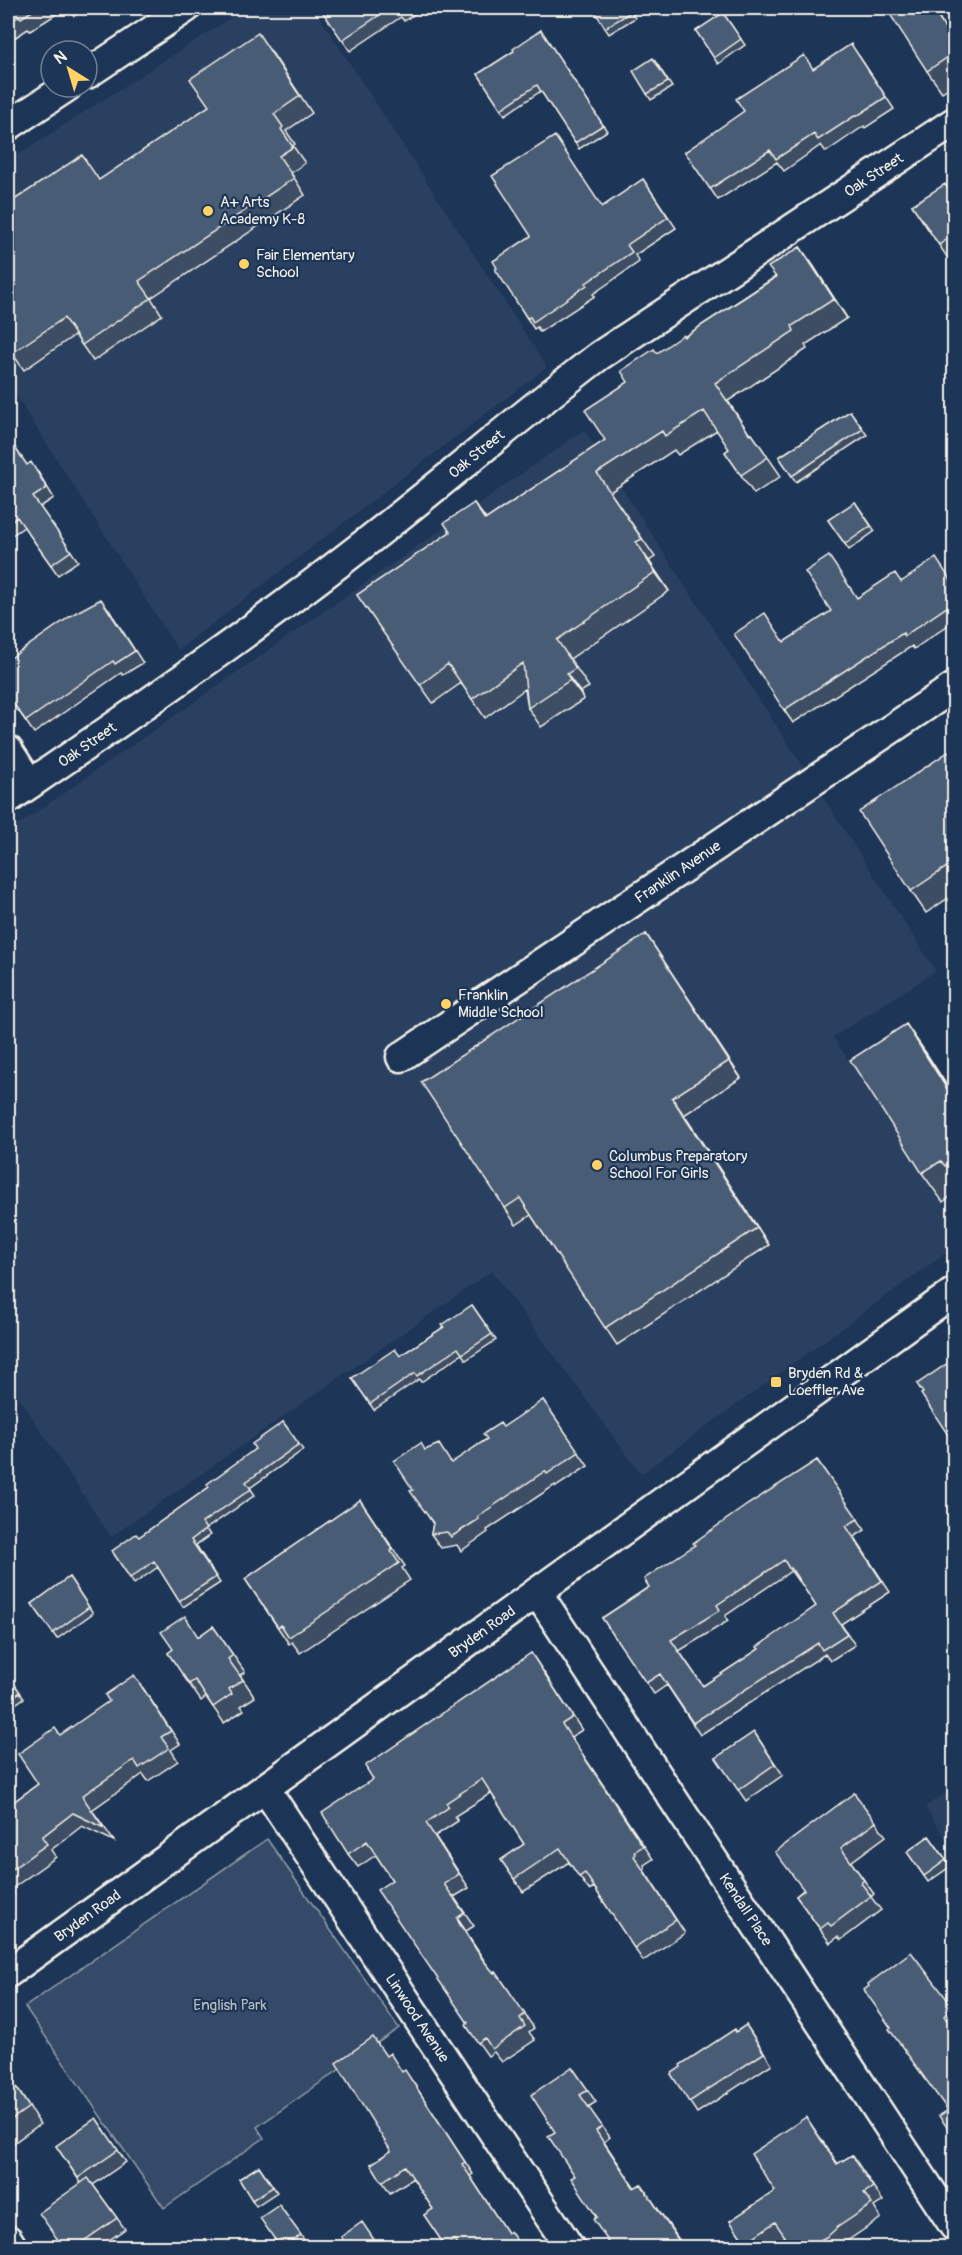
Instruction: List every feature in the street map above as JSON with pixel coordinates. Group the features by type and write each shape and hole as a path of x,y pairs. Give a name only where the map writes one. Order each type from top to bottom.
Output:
{"street":[{"path":"99,66 186,8"},
{"path":"8,126 49,99"},
{"name":"Oak Street","path":"19,792 212,658 343,561 600,356 954,122"},
{"name":"Franklin Avenue","path":"401,1057 954,687"},
{"path":"8,750 19,792"},
{"name":"Bryden Road","path":"8,1973 954,1292"},
{"name":"Kendall Place","path":"537,1592 954,2226"},
{"name":"Linwood Avenue","path":"265,1788 570,2247"},
{"path":"8,2240 13,2247"}],"shaded area":[{"name":"Fair Elementary School","path":"246,8 314,8 547,367 178,650 8,383 8,161"},
{"name":"Franklin Middle School","path":"584,430 936,971 833,1037 954,1219 954,1247 641,1474 492,1271 111,1537 8,1381 8,832"},
{"path":"954,1787 954,1853 925,1807"}],"green space":[{"name":"English Park","path":"267,1839 399,2028 257,2127 264,2138 164,2208 25,2007"}],"building":[{"path":"8,8 37,8 8,24"},
{"path":"320,8 390,8 342,40"},
{"path":"593,8 628,8 631,12 605,28"},
{"path":"886,8 932,8 954,42 954,53 927,71"},
{"path":"723,13 741,39 714,58 696,31"},
{"path":"541,30 603,125 575,143 537,85 501,109 478,74"},
{"name":"A+ Arts Academy K-8","path":"258,33 300,96 274,114 293,147 279,156 294,178 139,281 151,298 82,345 64,318 12,353 8,346 8,289 14,284 8,275 8,204 82,155 99,180 209,106 190,79"},
{"path":"851,44 886,97 818,140 814,134 776,159 770,150 710,189 685,152 744,111 736,99 804,55 813,69"},
{"path":"653,58 668,82 647,94 633,71"},
{"path":"555,136 602,207 643,179 668,217 627,245 632,252 533,322 530,317 527,318 495,269 497,268 493,261 531,236 492,176"},
{"path":"945,184 954,199 954,234 939,245 912,205"},
{"path":"800,247 834,299 792,326 794,331 715,383 750,435 752,434 768,457 741,475 725,452 729,449 704,411 665,436 662,431 597,473 642,539 636,542 655,572 557,640 576,668 567,674 570,680 528,708 523,663 472,699 448,664 420,685 357,595 450,532 444,523 474,503 485,520 605,440 585,410 628,382 621,371 654,349 657,353 683,335 684,337 776,277 768,267"},
{"path":"850,411 863,429 792,476 779,457"},
{"path":"8,438 27,465 31,462 47,488 33,497 71,551 51,565 17,517 8,524"},
{"path":"855,502 871,526 845,544 828,520"},
{"path":"829,556 857,598 895,573 901,582 936,558 954,585 954,602 904,636 903,633 784,710 734,634 765,613 784,642 831,611 805,572"},
{"path":"101,599 135,651 115,664 113,661 26,721 8,696 8,660 75,613"},
{"path":"954,748 954,862 911,891 859,812"},
{"name":"Columbus Preparatory School For Girls","path":"646,934 729,1061 672,1098 757,1228 605,1328 520,1198 505,1208 421,1082"},
{"path":"906,1024 954,1100 954,1160 945,1166 941,1161 922,1173 850,1060"},
{"path":"472,1305 492,1334 462,1354 458,1348 417,1376 415,1373 370,1404 352,1378 395,1349 400,1356"},
{"path":"954,1359 954,1431 948,1435 917,1384"},
{"path":"543,1400 579,1452 547,1474 545,1471 451,1537 447,1532 431,1534 433,1523 410,1491 413,1490 394,1461 421,1443 425,1450 439,1444 451,1463 487,1439 483,1434 500,1423 503,1427"},
{"path":"283,1422 299,1444 246,1482 251,1489 202,1523 206,1529 191,1540 216,1577 179,1601 154,1561 130,1578 112,1551 136,1534 139,1537 209,1487 207,1484 255,1449 252,1444"},
{"path":"817,1460 858,1519 846,1526 882,1581 833,1613 847,1634 822,1650 818,1643 693,1723 660,1674 646,1683 602,1618 649,1587 644,1579 695,1545 693,1543","holes":["784,1560 790,1570 791,1568 816,1606 757,1647 759,1649 703,1686 671,1640 720,1610 717,1605"]},
{"path":"360,1500 399,1563 289,1637 281,1625 278,1627 245,1579"},
{"path":"69,1577 89,1607 53,1633 32,1604"},
{"path":"185,1616 198,1637 213,1626 233,1655 228,1659 243,1680 229,1689 232,1694 213,1707 195,1680 189,1684 168,1653 173,1649 161,1632"},
{"path":"531,1653 573,1717 562,1724 643,1846 634,1852 636,1854 634,1856 676,1920 634,1948 585,1873 579,1877 560,1848 514,1879 501,1860 524,1844 482,1779 446,1803 449,1807 426,1823 459,1874 444,1884 464,1913 457,1918 459,1923 483,1960 494,1973 496,1972 525,2014 520,2018 525,2026 492,2049 485,2038 478,2043 466,2025 468,2023 377,1890 392,1880 367,1841 348,1854 322,1813 373,1779 365,1766"},
{"path":"8,1675 20,1692 8,1701"},
{"path":"134,1675 171,1731 161,1737 169,1748 139,1768 134,1760 82,1796 104,1828 73,1813 42,1837 47,1844 8,1872 8,1806 38,1784 18,1754 55,1728 60,1735 109,1701 105,1695"},
{"path":"754,1732 775,1764 738,1790 716,1758"},
{"path":"854,1793 876,1822 841,1848 864,1880 861,1883 871,1896 831,1926 828,1923 820,1929 796,1896 804,1890 775,1852"},
{"path":"929,1836 946,1860 924,1876 907,1852"},
{"path":"911,1952 954,2008 944,2016 952,2028 949,2030 954,2038 954,2137 939,2116 948,2110 889,2029 891,2028 864,1990 869,1986 868,1984"},
{"path":"746,2025 764,2053 689,2102 671,2074 681,2067 680,2065 735,2029 736,2032"},
{"path":"373,2037 386,2056 390,2053 402,2072 405,2070 465,2162 462,2164 507,2233 510,2231 521,2247 459,2247 454,2240 445,2246 424,2215 433,2209 405,2166 382,2182 371,2164 391,2151 336,2063"},
{"path":"572,2067 588,2090 580,2095 602,2126 596,2131 634,2188 641,2184 681,2244 675,2247 612,2247 593,2219 597,2217 571,2178 575,2176 548,2136 555,2132 531,2095"},
{"path":"8,2075 29,2107 8,2122"},
{"path":"806,2117 837,2164 852,2155 873,2187 864,2193 872,2204 828,2236 807,2247 792,2247 775,2222 745,2243 730,2221 775,2191 751,2154"},
{"path":"96,2118 118,2150 78,2178 56,2146"},
{"path":"259,2166 273,2187 252,2200 239,2179"},
{"path":"88,2178 117,2218 75,2247 63,2247 39,2213"},
{"path":"279,2205 301,2235 283,2247 280,2247 260,2218"},
{"path":"362,2222 379,2247 348,2247 341,2237"}],"place":[{"name":"A+ Arts Academy K-8","path":"208,211"},
{"name":"Fair Elementary School","path":"244,264"},
{"name":"Franklin Middle School","path":"446,1004"},
{"name":"Columbus Preparatory School For Girls","path":"597,1165"},
{"name":"Bryden Rd & Loeffler Ave","path":"776,1382"}]}
